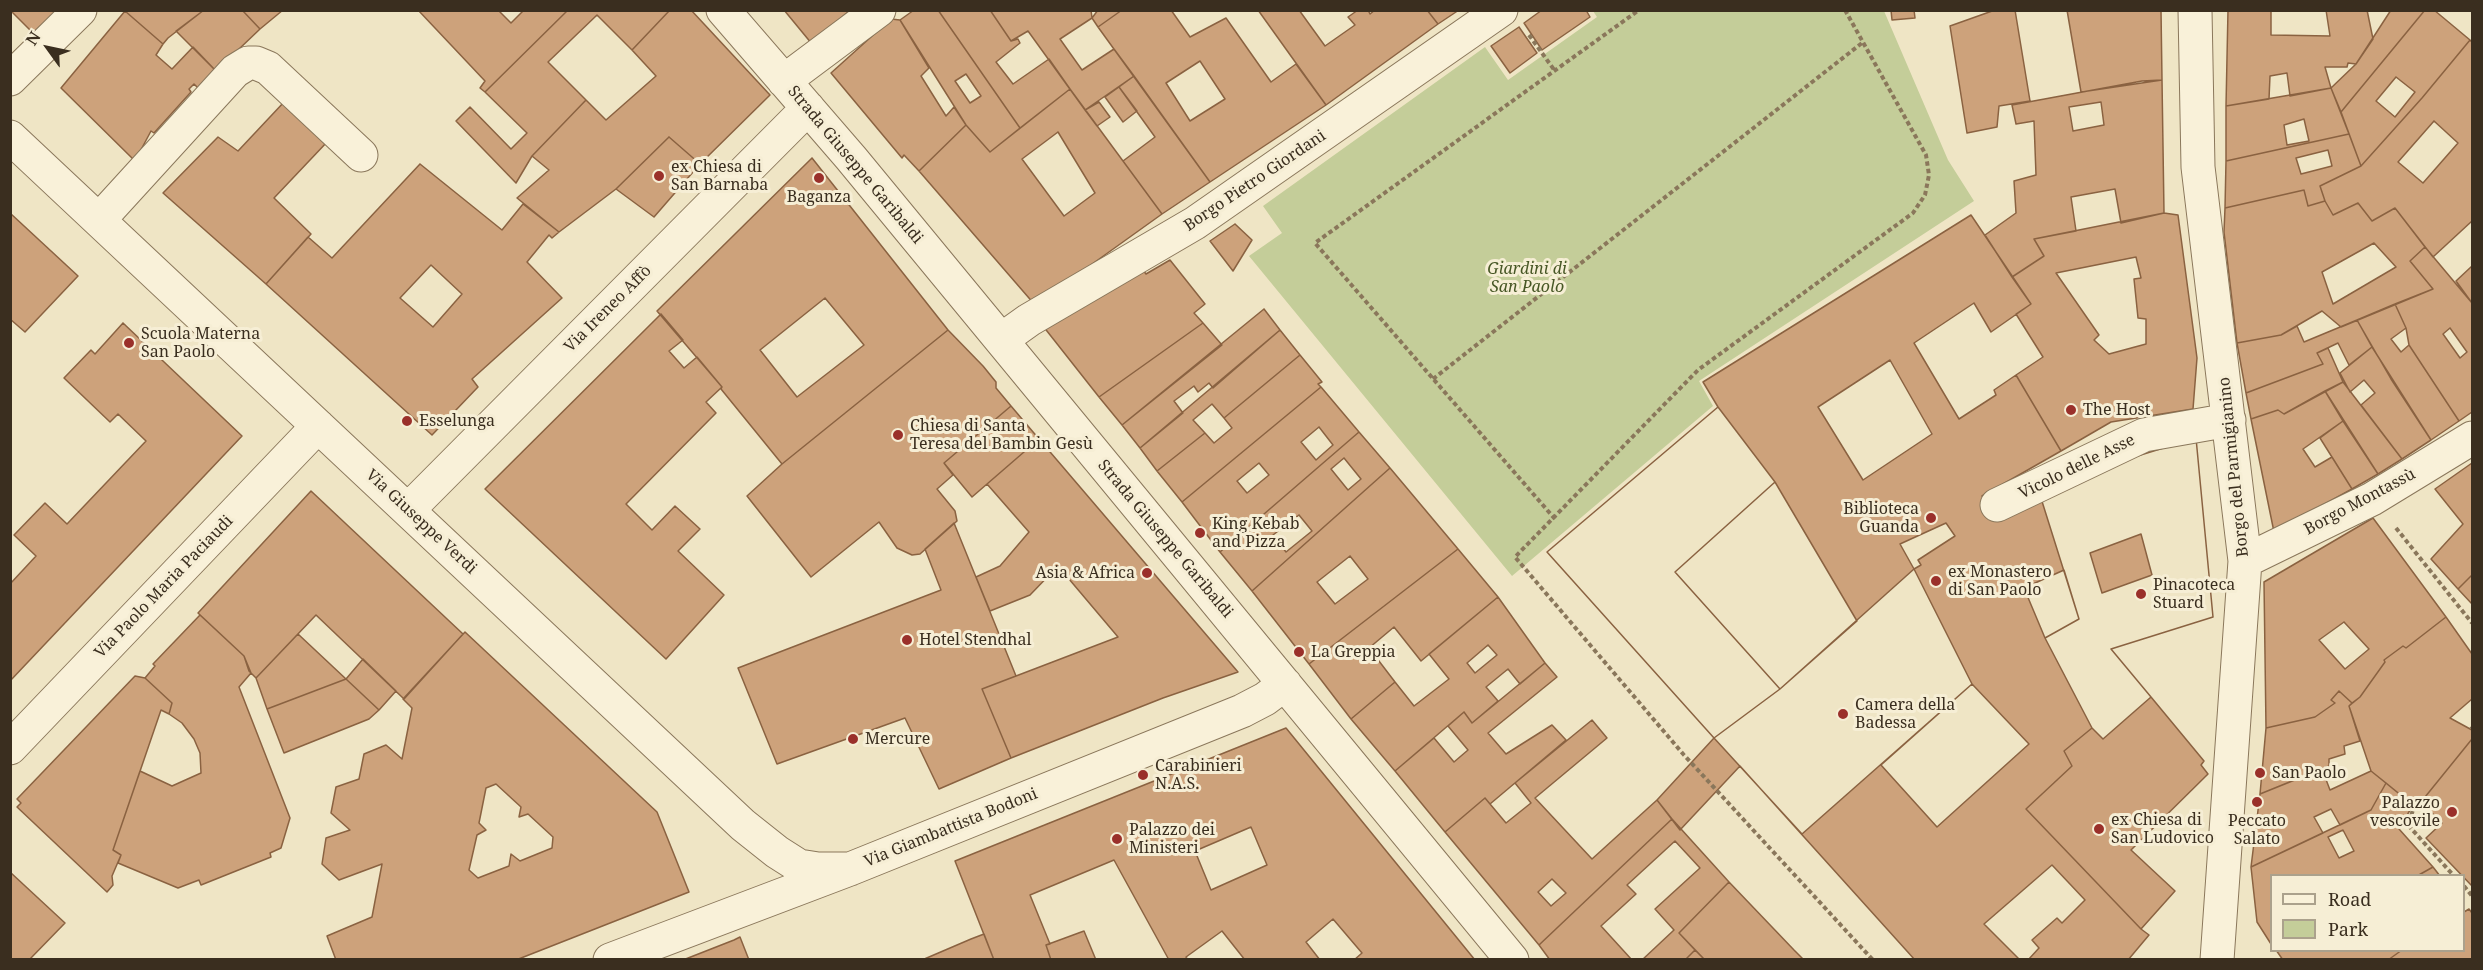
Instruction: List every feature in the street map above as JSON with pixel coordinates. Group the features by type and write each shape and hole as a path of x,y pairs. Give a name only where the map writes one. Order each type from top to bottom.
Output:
{"street":[{"path":"10,79 80,10"},
{"name":"Strada Giuseppe Garibaldi","path":"723,10 808,108 1001,340 1512,960"},
{"path":"784,81 879,10"},
{"name":"Borgo del Parmigianino","path":"2195,10 2198,167 2245,561 2217,960"},
{"name":"Borgo Pietro Giordani","path":"1001,340 1029,320 1195,223 1512,19"},
{"path":"99,220 235,71 248,63 256,63 268,68 361,155"},
{"name":"Via Ireneo Affò","path":"408,510 808,108"},
{"name":"Via Giuseppe Verdi","path":"10,138 751,832 800,866 818,869 850,869"},
{"name":"Vicolo delle Asse","path":"1998,505 2144,435 2229,420"},
{"name":"Via Paolo Maria Paciaudi","path":"10,748 318,426"},
{"name":"Borgo Montassù","path":"2245,561 2372,499 2472,438"},
{"name":"Via Giambattista Bodoni","path":"610,960 850,869 1242,711 1265,699 1285,684"}],"path":[{"path":"1555,519 1315,243 1639,10"},
{"path":"1845,10 1926,155 1929,175 1925,195 1913,213 1698,370 1555,519 1515,557 1684,755 1873,960"},
{"path":"1512,19 1555,71"},
{"path":"1433,379 1863,42"},
{"path":"2372,499 2472,623"},
{"path":"2415,804 2408,825 2452,874"}],"green space":[{"name":"Giardini di San Paolo","path":"1593,11 1884,11 1948,160 1974,201 1699,381 1713,406 1512,576 1249,256 1282,233 1263,206 1485,47 1508,80 1597,17"}],"building":[{"path":"10,10 58,10 33,33"},
{"path":"204,10 242,10 260,29 216,71 176,31"},
{"path":"204,10 163,44 125,11"},
{"path":"242,10 283,10 260,29"},
{"path":"418,10 498,10 511,23 524,10 568,10 485,92 480,88 485,81"},
{"path":"568,10 670,10 632,50 597,15 548,62 586,100 532,156 516,183 456,121 470,107 511,149 527,133 485,92"},
{"path":"670,10 691,10 770,95 700,164 669,137 616,189 559,232 517,198 549,170 532,156 586,100 606,120 656,76 632,50"},
{"path":"784,10 850,10 812,44"},
{"path":"914,10 938,10 1020,128 990,152 966,125 900,20","holes":["966,74 981,96 970,103 955,81"]},
{"path":"938,10 990,10 1011,41 1018,39 1020,43 996,62 1013,84 1049,59 1070,89 1020,128"},
{"path":"990,10 1091,10 1092,18 1060,39 1082,70 1114,49 1134,76 1085,110 1028,31 1011,41"},
{"path":"1098,10 1122,10 1098,27 1092,18"},
{"path":"1122,10 1171,10 1190,37 1226,18 1271,82 1296,64 1326,105 1210,182 1098,27","holes":["1200,61 1225,99 1190,121 1166,83"]},
{"path":"1258,10 1299,10 1325,46 1355,25 1348,17 1358,10 1368,10 1370,14 1375,10 1427,10 1438,24 1326,105"},
{"path":"1427,10 1459,10 1438,24"},
{"path":"1542,10 1586,10 1590,17 1542,50 1524,23"},
{"path":"1891,10 1914,10 1915,18 1892,20"},
{"path":"1995,10 2015,10 2030,101 1999,106 1997,127 1967,133 1950,26"},
{"path":"2067,10 2161,10 2162,80 2081,92"},
{"path":"2228,10 2271,10 2271,35 2330,36 2326,10 2367,10 2373,39 2356,64 2348,63 2347,67 2325,67 2331,88 2290,96 2287,73 2270,76 2269,99 2226,106"},
{"path":"2391,10 2425,10 2341,112 2331,88 2356,64"},
{"path":"2425,10 2434,10 2470,40 2361,166 2341,112","holes":["2396,77 2415,92 2395,117 2376,101"]},
{"path":"125,11 163,44 156,55 172,69 193,47 216,71 198,88 194,84 189,89 191,92 154,133 151,131 135,161 61,88"},
{"path":"891,19 900,20 929,68 921,76 946,116 954,107 966,125 919,171 904,155 902,158 831,73"},
{"path":"1519,27 1537,53 1510,73 1491,46"},
{"path":"2470,40 2472,42 2472,221 2433,257 2395,208 2372,221 2358,203 2333,215 2320,186 2361,166","holes":["2434,121 2458,143 2423,183 2398,162"]},
{"path":"1134,76 1210,182 1162,214 1123,161 1155,137 1119,87"},
{"path":"2162,80 2164,213 2121,223 2115,189 2071,197 2076,231 2034,239 2044,256 2012,277 1985,235 2016,213 2014,181 2036,175 2034,121 2016,124 2012,105 2142,81","holes":["2101,102 2104,125 2073,131 2069,107"]},
{"path":"1119,87 1137,111 1123,122 1105,97"},
{"path":"2331,88 2349,134 2226,161 2226,106","holes":["2304,119 2309,141 2287,145 2284,125"]},
{"path":"1070,89 1162,214 1035,305 919,171 966,125 990,152","holes":["1058,132 1095,193 1064,216 1022,159"]},
{"path":"285,101 328,141 274,198 311,234 266,284 163,193 218,137 238,151"},
{"path":"1099,102 1110,117 1097,126 1085,110"},
{"path":"2349,134 2361,166 2320,186 2325,201 2308,206 2304,190 2225,208 2226,161","holes":["2328,150 2332,166 2301,174 2296,158"]},
{"name":"ex Chiesa di San Barnaba","path":"669,137 700,164 654,217 616,189"},
{"path":"812,158 948,330 782,464 721,389 722,387 657,311","holes":["825,298 864,345 797,397 760,350"]},
{"path":"420,164 502,230 523,204 559,232 552,238 549,235 527,262 562,298 472,379 478,387 432,435 266,284 308,237 332,258","holes":["431,265 462,294 433,327 400,298"]},
{"path":"2304,190 2308,206 2325,201 2333,215 2358,203 2372,221 2395,208 2425,247 2410,261 2433,289 2341,327 2322,311 2281,335 2237,343 2224,232 2225,208","holes":["2374,243 2396,267 2333,304 2322,272"]},
{"path":"10,213 78,276 25,332 10,319"},
{"path":"2164,213 2178,215 2197,358 2193,409 2111,422 2061,451 2016,375 2043,357 2016,314 2031,304 2012,277 2044,256 2034,239","holes":["2136,257 2141,278 2134,279 2138,318 2146,319 2146,344 2109,354 2094,340 2099,335 2056,273"]},
{"name":"ex Monastero di San Paolo","path":"1971,215 2031,304 1991,332 1974,303 1914,343 1959,419 1996,395 1994,390 2016,375 2061,451 1982,496 1994,519 2095,469 2196,438 2213,617 2111,649 2151,697 2103,739 2092,728 2064,751 2072,766 2026,809 2149,935 2128,960 2028,960 2039,948 2032,940 2057,918 2062,923 2085,900 2052,865 1984,924 2020,960 1915,960 1740,766 1680,830 1657,800 1714,738 1547,552 1718,407 1703,382","holes":["1890,360 1932,434 1863,480 1818,407","1775,482 1857,621 1780,689 1675,572","1946,523 1955,536 1918,560 1921,565 1914,569 1900,544","2141,534 2152,575 2102,593 2090,553","2064,570 2079,619 2045,638 2024,588","1972,684 2029,744 1937,827 1881,765"]},
{"path":"1235,224 1252,240 1233,271 1210,241"},
{"path":"2425,247 2472,303 2472,412 2459,421 2409,345 2406,328 2395,304 2433,289 2410,261","holes":["2450,328 2467,352 2460,358 2443,334"]},
{"path":"1170,260 1205,304 1194,313 1203,323 1099,397 1043,326 1143,270 1146,274"},
{"path":"2472,266 2472,303 2456,281"},
{"path":"2395,304 2406,328 2391,339 2401,352 2409,345 2459,421 2431,440 2391,379 2357,320"},
{"path":"1264,309 1280,330 1213,388 1209,383 1198,392 1194,386 1174,401 1183,413 1140,448 1122,425"},
{"path":"661,314 683,340 669,351 684,368 697,357 722,387 706,402 716,413 626,504 652,530 675,506 700,529 678,551 724,595 666,659 485,489"},
{"path":"2357,320 2372,347 2349,365 2338,343 2317,353 2323,364 2246,393 2237,343 2281,335 2297,326 2304,342"},
{"path":"123,323 242,436 10,681 10,584 36,556 14,535 45,503 67,524 146,441 118,414 110,422 64,378 91,350 95,354"},
{"path":"1203,323 1222,345 1122,425 1099,397"},
{"name":"Chiesa di Santa Teresa del Bambin Gesù","path":"948,330 983,366 996,382 996,388 1011,406 944,463 953,475 937,489 955,511 957,521 920,554 912,555 897,548 879,522 811,577 747,496 782,464"},
{"path":"1280,330 1300,355 1224,418 1212,404 1193,420 1205,433 1157,471 1140,448"},
{"path":"2372,347 2431,440 2402,459 2361,405 2375,393 2364,380 2350,392 2340,373"},
{"path":"2328,348 2343,382 2284,414 2278,410 2251,419 2246,393 2323,364 2317,353"},
{"path":"1300,355 1322,382 1318,384 1321,387 1182,502 1157,471 1205,433 1214,443 1232,428 1224,418"},
{"path":"2343,382 2402,459 2378,474 2325,391"},
{"path":"1321,387 1359,432 1220,552 1182,502","holes":["1319,427 1333,445 1316,460 1301,442","1259,463 1269,475 1247,493 1237,481"]},
{"path":"2325,391 2343,421 2303,449 2315,467 2332,457 2352,489 2274,532 2251,419 2278,410 2284,414"},
{"path":"1011,406 1039,439 972,497 944,463"},
{"path":"1718,407 1775,482 1675,572 1780,689 1714,738 1547,552"},
{"path":"2343,421 2378,474 2352,489 2320,438"},
{"path":"1359,432 1390,468 1252,591 1220,552","holes":["1344,458 1361,479 1348,490 1331,469","1299,515 1312,531 1286,552 1273,535"]},
{"name":"Pinacoteca Stuard","path":"2196,438 2213,617 2111,649 2151,697 2103,739 2092,728 2045,638 2079,619 2040,495 2095,469"},
{"path":"1039,439 1238,672 1163,698 1011,758 982,689 1118,637 1058,566 1030,595 990,611 976,577 1000,566 1029,532 987,484"},
{"path":"2472,463 2472,575 2458,589 2431,559 2463,524 2435,489"},
{"path":"1390,468 1458,549 1309,664 1252,591","holes":["1350,556 1368,579 1335,604 1317,582"]},
{"path":"311,491 463,634 404,699 316,615 256,678 249,671 244,656 198,613"},
{"path":"2373,518 2446,617 2406,648 2403,646 2384,660 2385,662 2360,697 2352,703 2339,691 2331,700 2335,703 2315,717 2266,728 2264,582","holes":["2344,622 2369,649 2345,669 2319,640"]},
{"name":"Hotel Stendhal","path":"954,523 1016,676 982,689 1011,758 939,789 905,718 777,764 738,668 941,590 925,549"},
{"path":"1458,549 1498,597 1421,661 1394,627 1369,648 1395,682 1351,719 1309,664"},
{"name":"Camera della Badessa","path":"1914,569 1972,684 1802,834 1714,738 1780,689"},
{"path":"2472,575 2472,604 2458,589"},
{"path":"1498,597 1545,663 1520,684 1508,669 1486,687 1498,701 1472,723 1464,712 1395,771 1351,719 1395,682 1414,706 1449,679 1429,654","holes":["1488,645 1497,655 1475,673 1467,663"]},
{"path":"200,615 244,656 251,673 239,687 290,818 281,848 270,853 271,857 201,885 199,880 178,888 118,863 121,855 113,850 140,771 172,786 201,773 200,753 194,739 182,723 169,714 172,703 145,678 155,666 153,664"},
{"path":"2446,617 2472,654 2472,699 2450,718 2472,730 2472,739 2421,802 2413,805 2371,771 2349,706 2360,697 2385,662 2384,660 2403,646 2406,648"},
{"path":"465,632 657,812 689,892 516,960 336,960 327,936 372,917 382,864 339,880 322,864 326,838 350,830 331,813 336,787 359,779 364,754 386,745 402,759 412,708 403,699","holes":["496,784 521,807 519,817 528,814 553,837 552,848 520,861 511,854 509,866 478,878 469,870 477,835 486,830 479,823 486,788"]},
{"path":"298,634 346,679 267,709 256,678"},
{"path":"363,659 396,691 379,710 346,679"},
{"path":"1545,663 1557,677 1488,733 1506,754 1552,725 1566,740 1490,804 1485,798 1445,832 1395,771 1434,738 1454,762 1468,750 1448,726 1464,712 1472,723"},
{"path":"135,676 145,678 172,703 169,714 161,710 113,850 121,855 112,876 113,885 107,892 17,807 21,803 17,799"},
{"path":"346,679 379,710 369,719 284,753 267,709"},
{"path":"2339,691 2352,703 2349,706 2360,741 2344,746 2345,754 2329,759 2329,766 2260,794 2266,728 2315,717 2335,703 2331,700"},
{"name":"ex Chiesa di San Ludovico","path":"2151,697 2204,761 2201,765 2208,774 2131,850 2175,891 2141,929 2026,809 2072,766 2064,751 2092,728 2103,739"},
{"path":"1592,720 1607,738 1535,798 1592,859 1657,800 1672,819 1539,945 1445,832 1485,798 1506,823 1531,803 1515,783","holes":["1552,879 1566,893 1551,906 1538,892"]},
{"name":"Palazzo dei Ministeri","path":"1286,728 1475,960 1354,960 1362,953 1333,919 1306,942 1320,960 1245,960 1222,931 1186,957 1188,960 1169,960 1114,860 1030,895 1050,944 1046,945 1051,960 994,960 955,861","holes":["1251,827 1267,865 1211,890 1195,851"]},
{"name":"Palazzo vescovile","path":"2472,739 2472,886 2465,879 2465,874 2460,874 2426,838 2442,823 2421,802"},
{"path":"2322,769 2330,790 2371,771 2386,783 2371,810 2340,825 2331,809 2314,817 2323,833 2251,867 2260,794"},
{"path":"2386,783 2413,805 2399,829 2433,867 2421,874 2270,874 2270,942 2257,922 2251,867 2371,810","holes":["2343,830 2354,851 2339,858 2328,837"]},
{"path":"1672,819 1729,882 1679,933 1695,950 1685,960 1642,960 1674,930 1655,909 1700,868 1675,841 1627,885 1636,894 1601,926 1632,960 1550,960 1539,945"},
{"path":"2433,867 2438,874 2421,874"},
{"path":"10,872 65,923 29,960 10,960"},
{"path":"1729,882 1804,960 1705,960 1679,933"},
{"path":"2469,909 2472,913 2472,960 2388,960 2399,952 2465,952 2465,911"},
{"path":"1084,931 1096,960 1051,960 1046,945"},
{"path":"984,934 994,960 922,960 971,939"},
{"path":"740,937 749,960 683,960 734,940"},
{"path":"740,937 749,960 683,960 734,940"},
{"path":"740,937 749,960 683,960 734,940"},
{"path":"1695,950 1705,960 1685,960"},
{"path":"2277,952 2399,952 2388,960 2283,960"}],"place":[{"name":"ex Chiesa di San Barnaba","path":"659,176"},
{"name":"Baganza","path":"819,178"},
{"name":"Scuola Materna San Paolo","path":"129,343"},
{"name":"The Host","path":"2071,410"},
{"name":"Esselunga","path":"407,421"},
{"name":"Chiesa di Santa Teresa del Bambin Gesù","path":"898,435"},
{"name":"Biblioteca Guanda","path":"1931,518"},
{"name":"King Kebab and Pizza","path":"1200,533"},
{"name":"Asia & Africa","path":"1147,573"},
{"name":"ex Monastero di San Paolo","path":"1936,581"},
{"name":"Pinacoteca Stuard","path":"2141,594"},
{"name":"Hotel Stendhal","path":"907,640"},
{"name":"La Greppia","path":"1299,652"},
{"name":"Camera della Badessa","path":"1843,714"},
{"name":"Mercure","path":"853,739"},
{"name":"San Paolo","path":"2260,773"},
{"name":"Carabinieri N.A.S.","path":"1143,775"},
{"name":"Peccato Salato","path":"2257,802"},
{"name":"Palazzo vescovile","path":"2452,812"},
{"name":"ex Chiesa di San Ludovico","path":"2099,829"},
{"name":"Palazzo dei Ministeri","path":"1117,839"}]}
